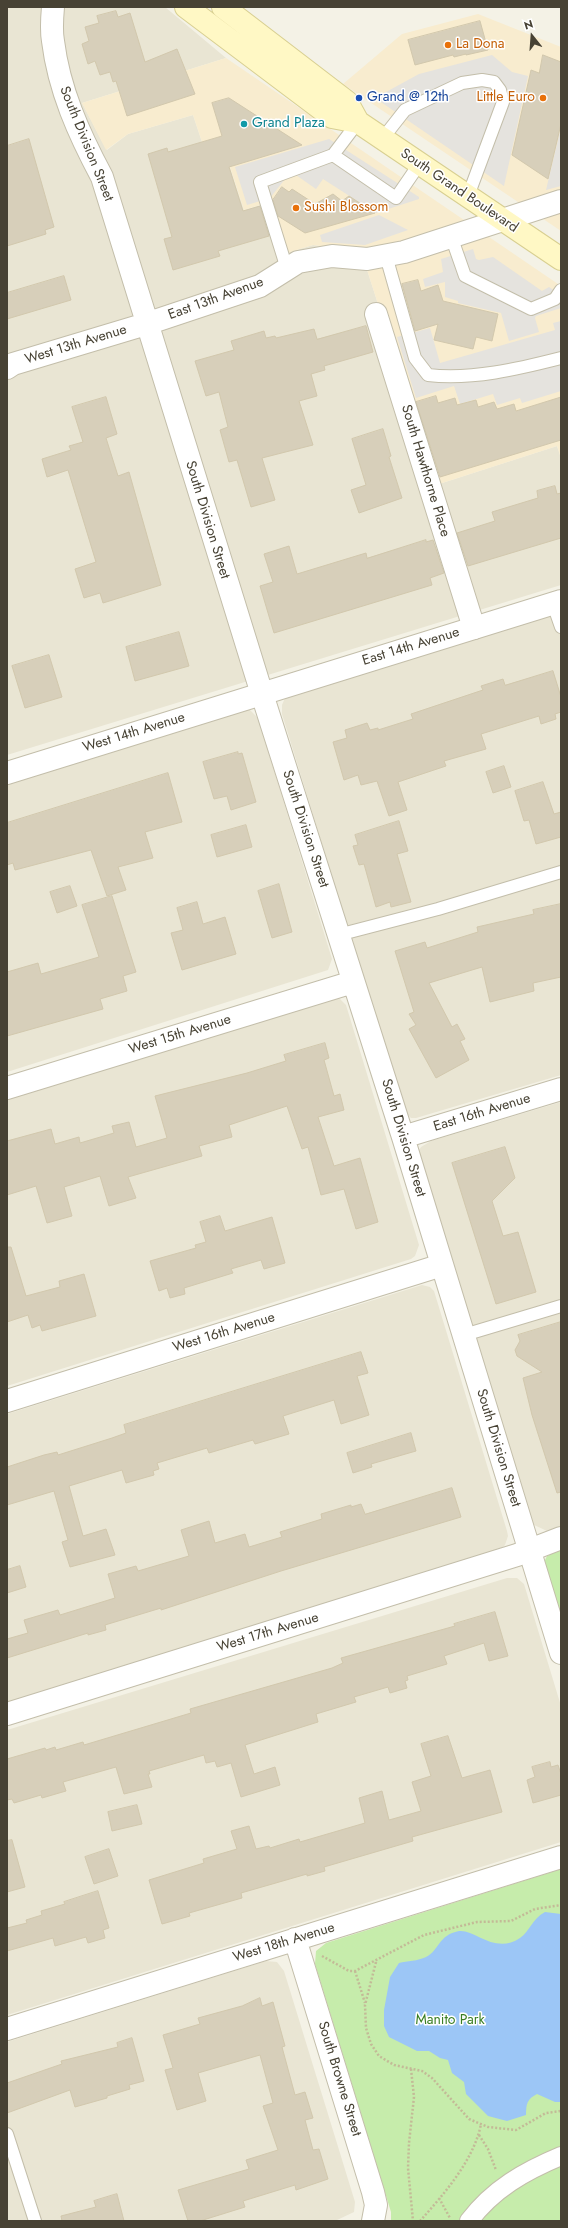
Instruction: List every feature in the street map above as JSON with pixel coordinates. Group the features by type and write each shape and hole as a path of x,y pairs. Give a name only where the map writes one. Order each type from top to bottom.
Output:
{"main road":[{"name":"South Grand Boulevard","path":"186,7 332,117 358,122 561,259"},
{"name":"South Grand Boulevard","path":"226,8 347,102 358,122"}],"street":[{"name":"South Division Street","path":"53,7 52,40 62,86 80,137 102,177 146,324 262,694 403,1137 561,1653"},
{"name":"East 13th Avenue","path":"146,324 260,286 298,262 332,256 367,259 386,256 561,201"},
{"name":"South Hawthorne Place","path":"376,314 474,628"},
{"name":"West 13th Avenue","path":"7,368 13,364 146,324"},
{"name":"East 14th Avenue","path":"262,694 557,602"},
{"name":"West 14th Avenue","path":"7,772 262,694"},
{"name":"West 15th Avenue","path":"7,1088 353,982"},
{"name":"East 16th Avenue","path":"403,1137 561,1089"},
{"name":"West 16th Avenue","path":"7,1401 442,1265"},
{"name":"West 17th Avenue","path":"7,1714 530,1550 561,1538"},
{"name":"West 18th Avenue","path":"7,2029 561,1857"},
{"name":"South Browne Street","path":"295,1939 373,2192 376,2206 373,2221"},
{"path":"469,2221 485,2202 502,2187 531,2170 561,2156"}],"lane":[{"path":"383,138 405,110 462,84 482,80 494,82 500,90 503,102 468,196"},
{"path":"287,269 260,182 333,156 358,122"},
{"path":"333,156 396,198 420,163"},
{"path":"451,236 465,276 531,309 555,299 561,290"},
{"path":"386,256 415,358 428,375 459,377 523,368 561,358"},
{"path":"557,602 561,627"},
{"path":"338,935 438,909 561,872"},
{"path":"464,1335 561,1306"},
{"path":"7,2134 34,2221"}],"path":[{"path":"317,1953 349,1971 355,1971 376,1962 424,1935 477,1922 511,1921 535,1909 561,1905"},
{"path":"365,2005 376,1962"},
{"path":"355,1971 365,2005 366,2028 371,2044 379,2056 394,2065 422,2070 432,2078 469,2118 488,2127 516,2130 546,2113 561,2111"},
{"path":"411,2069 414,2097 408,2143 408,2168 413,2221"},
{"path":"420,2221 460,2170 479,2134 481,2124"},
{"path":"479,2134 488,2149 502,2187"},
{"path":"439,2198 452,2221"}],"shaded area":[{"path":"7,7 165,7 226,58 82,103 107,150 128,134 193,115 212,172 230,167 244,210 260,205 277,256 313,245 361,251 436,485 557,446 561,458 561,585 7,755"},
{"path":"478,14 561,47 561,231 343,84 402,34"},
{"path":"492,55 512,72 528,76 504,186 375,98 419,74"},
{"path":"226,58 561,286 561,458 557,446 436,485 361,251 313,245 277,256 260,205 244,210 230,167 212,172 193,115 128,134 106,150 82,103"},
{"path":"561,127 561,186 546,190"},
{"path":"329,139 419,197 419,199 376,213 323,179 316,189 296,175 285,179 270,198 247,205 235,167"},
{"path":"379,215 408,230 365,245 322,242 320,235"},
{"path":"473,249 476,259 479,260 493,257 542,291 549,287 561,295 561,308 536,316 535,318 539,332 509,341 501,313 458,303 458,301 445,297 445,282 425,287 423,279 443,272 441,259"},
{"path":"561,321 561,391 522,403 520,398 497,405 493,394 460,404 454,386 416,398 397,337 430,328 440,363 555,330 553,323"},
{"path":"561,610 561,1075 416,1118 411,1118 404,1111 282,714 282,705 285,698"},
{"path":"249,709 258,718 332,959 328,970 7,1072 7,779"},
{"path":"339,998 346,1005 419,1245 415,1256 411,1259 7,1386 7,1097"},
{"path":"561,1102 561,1527 547,1531 532,1524 418,1152 421,1147 431,1141"},
{"path":"422,1285 430,1287 434,1291 507,1531 508,1536 505,1545 501,1549 7,1704 7,1414"},
{"path":"507,1578 517,1578 524,1584 561,1706 561,1842 7,2015 7,1730"},
{"path":"266,1961 277,1962 284,1971 355,2202 354,2212 335,2221 7,2221 7,2042"}],"green space":[{"path":"561,1549 561,1625 543,1564 547,1556"},
{"name":"Manito Park","path":"561,1869 561,2221 391,2221 391,2212 315,1964 316,1951 326,1943"}],"water":[{"path":"545,1912 561,1914 561,2102 555,2102 537,2094 528,2102 526,2115 507,2121 488,2116 466,2094 464,2082 452,2073 448,2060 440,2058 429,2051 417,2051 389,2037 384,2026 384,2010 390,1977 399,1963 426,1957 434,1951 443,1939 452,1933 465,1931 494,1943 502,1944 511,1942 520,1938 537,1918"}],"building":[{"path":"116,11 118,17 130,13 145,62 177,49 195,94 127,116 116,81 113,82 110,72 100,75 95,61 88,64 82,44 89,41 85,27 99,23 97,16"},
{"name":"La Dona","path":"480,21 488,50 454,57 453,55 415,65 408,40"},
{"name":"Little Euro","path":"543,55 561,62 561,124 548,179 512,155 531,70 539,73"},
{"path":"229,98 302,145 229,167 243,211 260,206 269,236 218,251 220,256 173,270 164,239 172,237 148,154 167,148 168,152 222,136 212,103"},
{"path":"29,139 54,227 45,230 46,234 7,246 7,146"},
{"path":"282,187 289,192 292,189 315,204 333,194 342,201 349,196 375,213 305,233 278,216 273,200"},
{"path":"64,276 71,300 7,319 7,293"},
{"path":"418,280 421,291 438,285 443,301 498,314 492,341 476,337 473,349 434,340 438,324 415,331 402,284"},
{"path":"366,326 373,352 324,366 325,370 311,374 317,396 299,401 313,445 262,458 275,500 251,507 237,460 229,462 220,430 228,427 219,392 206,396 195,361 234,350 231,341 264,331 266,338 275,336 276,338 314,329 317,339"},
{"path":"436,396 438,403 455,398 457,405 476,400 478,407 494,402 497,409 514,404 516,411 561,397 561,440 440,477 416,402"},
{"path":"106,397 117,434 106,438 118,476 129,472 161,585 103,603 100,593 84,598 75,569 96,562 68,470 47,477 42,459 71,450 69,446 83,442 72,407"},
{"path":"383,429 391,456 389,457 402,498 359,513 351,490 366,485 352,439"},
{"path":"555,486 557,494 561,493 561,538 468,566 457,533 495,521 492,512 538,498 537,491"},
{"path":"426,540 426,542 433,540 444,573 430,578 432,585 274,633 260,586 273,582 264,554 289,546 297,574 366,553 367,558"},
{"path":"179,632 189,666 135,681 126,647"},
{"path":"49,655 62,697 25,708 12,666"},
{"path":"553,671 561,697 561,712 555,714 556,719 541,724 539,716 481,734 486,749 444,761 446,766 398,782 407,810 389,816 377,781 361,785 358,775 344,780 333,742 347,738 345,730 367,723 370,730 378,728 378,730 413,719 411,714 483,690 481,686 503,679 505,685"},
{"path":"238,752 238,754 242,753 256,802 231,810 227,796 214,799 203,762"},
{"path":"504,766 511,787 493,793 486,772"},
{"path":"168,773 182,822 145,832 153,858 118,867 126,890 107,896 91,850 15,870 13,863 7,865 7,823"},
{"path":"543,782 554,814 561,812 561,837 536,844 529,820 524,821 515,791"},
{"path":"399,821 408,851 397,854 411,902 391,907 390,902 376,907 364,864 359,865 353,846 358,845 355,835"},
{"path":"246,825 252,847 217,857 211,835"},
{"path":"279,884 292,932 272,938 258,891"},
{"path":"70,886 77,906 57,913 50,892"},
{"path":"112,896 136,972 123,976 127,991 100,999 103,1009 7,1036 7,972 38,963 41,974 99,957 82,905"},
{"path":"197,902 203,924 225,917 236,954 182,970 171,933 183,930 177,908"},
{"path":"561,904 561,977 533,983 534,991 490,1002 482,967 429,983 452,1027 457,1024 465,1039 460,1041 469,1060 436,1078 409,1029 416,1025 409,1014 414,1012 395,951 425,942 427,948 478,932 477,927 534,914 533,910"},
{"path":"325,1043 329,1058 324,1060 334,1096 340,1094 344,1110 318,1117 334,1166 360,1158 378,1222 356,1229 344,1189 321,1195 308,1147 302,1149 287,1106 229,1125 232,1137 199,1146 202,1156 128,1177 136,1198 109,1206 100,1176 64,1187 72,1216 47,1223 36,1186 7,1195 7,1141 51,1129 55,1144 79,1137 80,1143 114,1133 112,1126 129,1122 136,1147 167,1138 155,1096 247,1073 286,1061 284,1055"},
{"path":"505,1147 515,1178 492,1201 503,1236 518,1232 536,1292 496,1304 452,1163"},
{"path":"220,1216 225,1231 272,1217 285,1263 264,1269 261,1260 231,1269 233,1273 184,1288 185,1294 170,1298 167,1288 159,1291 150,1261 196,1248 195,1245 206,1242 200,1222"},
{"path":"7,1247 11,1247 26,1296 60,1287 59,1281 84,1274 96,1316 42,1331 40,1325 32,1328 28,1315 7,1322"},
{"path":"561,1322 561,1492 557,1493 532,1415 523,1378 542,1372 517,1356 515,1350 520,1341 518,1335"},
{"path":"361,1352 368,1373 357,1376 369,1415 341,1424 334,1400 283,1416 289,1434 255,1444 253,1440 209,1453 207,1448 157,1463 159,1469 153,1471 154,1475 126,1483 122,1470 69,1486 83,1536 106,1529 115,1555 70,1567 62,1542 68,1540 54,1491 7,1505 7,1467 44,1455 57,1452 58,1455 112,1438 126,1433 124,1425"},
{"path":"411,1433 416,1451 371,1464 372,1467 353,1473 347,1453"},
{"path":"452,1488 461,1517 281,1571 161,1610 161,1608 105,1625 106,1630 88,1635 88,1633 7,1658 7,1639 28,1633 24,1620 58,1610 60,1615 115,1598 108,1574 136,1566 138,1571 189,1556 181,1530 209,1521 215,1543 245,1534 249,1547 282,1537 280,1532 322,1519 321,1514 351,1505 351,1507 361,1504 365,1514"},
{"path":"20,1566 26,1587 7,1593 7,1570"},
{"path":"495,1612 508,1656 489,1661 484,1643 444,1656 447,1664 407,1676 408,1680 405,1681 407,1688 390,1693 388,1687 354,1697 356,1702 316,1714 318,1722 245,1745 254,1774 275,1767 280,1785 241,1797 231,1763 217,1767 215,1761 206,1763 204,1755 149,1771 150,1774 148,1774 152,1787 124,1794 116,1767 63,1782 66,1791 42,1798 41,1795 14,1803 12,1799 7,1800 7,1759 45,1748 46,1750 55,1747 56,1750 83,1742 84,1745 191,1713 190,1709 332,1668 343,1663 341,1658 455,1626 454,1624"},
{"path":"448,1736 462,1778 490,1770 502,1812 412,1837 413,1841 324,1867 325,1871 307,1876 307,1874 241,1893 242,1898 189,1913 190,1916 162,1924 149,1880 204,1863 203,1859 237,1849 231,1831 249,1826 256,1849 269,1846 270,1848 299,1839 300,1842 365,1823 359,1798 382,1791 389,1820 421,1811 412,1782 431,1776 421,1744"},
{"path":"550,1762 551,1767 558,1765 561,1774 561,1795 533,1803 527,1780 535,1777 532,1767"},
{"path":"137,1805 142,1824 112,1831 108,1812"},
{"path":"12,1840 25,1887 7,1892 7,1841"},
{"path":"109,1849 118,1876 94,1884 85,1857"},
{"path":"98,1891 109,1928 103,1930 105,1938 88,1943 86,1937 55,1946 53,1938 7,1951 7,1928 27,1923 26,1920 42,1915 41,1911 65,1904 64,1902"},
{"path":"260,1998 262,2006 273,2002 285,2046 282,2047 295,2095 305,2092 313,2118 305,2120 313,2150 319,2149 328,2179 296,2190 295,2185 243,2201 245,2207 200,2221 188,2221 178,2190 249,2169 246,2160 278,2150 263,2106 273,2103 260,2055 198,2073 206,2101 177,2110 165,2070 173,2068 163,2035 200,2024 198,2018 242,2006"},
{"path":"132,2038 144,2081 129,2085 130,2089 107,2096 107,2098 75,2107 70,2090 7,2113 7,2083 62,2064 61,2061 118,2047 117,2043"},
{"path":"117,2194 124,2221 62,2221 61,2216 96,2207 94,2201"}],"place":[{"name":"La Dona","path":"448,45"},
{"name":"Grand @ 12th","path":"359,98"},
{"name":"Little Euro","path":"543,98"},
{"name":"Grand Plaza","path":"244,124"},
{"name":"Sushi Blossom","path":"296,208"}]}
